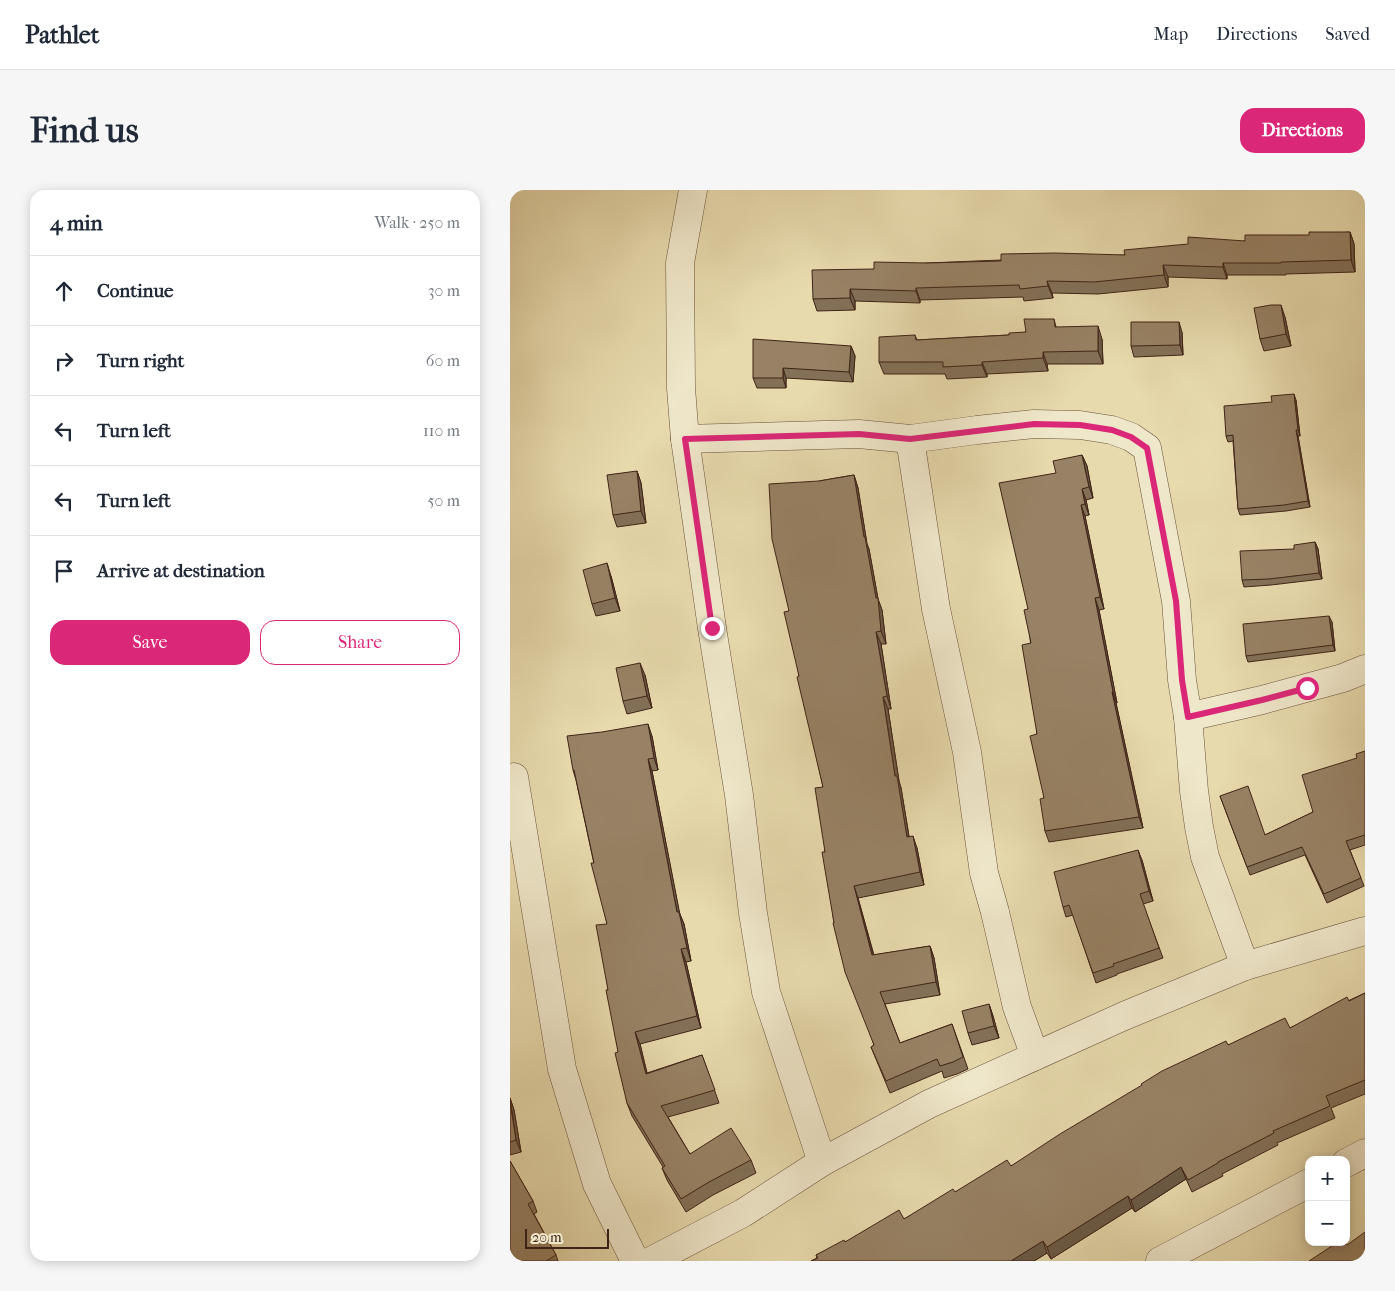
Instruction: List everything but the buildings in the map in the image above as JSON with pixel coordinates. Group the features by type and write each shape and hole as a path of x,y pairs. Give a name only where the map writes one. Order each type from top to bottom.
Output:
{"street":[{"path":"693,190 680,263 681,388 685,439 712,628 739,795 753,913 766,992 822,1162"},
{"path":"685,439 859,434 910,439 1034,424 1080,425 1112,430 1131,437 1147,448 1176,601 1182,680 1188,717 1199,828 1204,850 1245,966"},
{"path":"910,439 936,609 967,752 984,874 995,912 1017,1007 1035,1056"},
{"path":"1188,717 1271,698 1343,678 1365,669"},
{"path":"514,777 562,1069 597,1184 635,1261"},
{"path":"651,1261 743,1213 822,1162 930,1104 1124,1016 1245,966 1365,930"},
{"path":"1350,1161 1365,1153"},
{"path":"1160,1261 1305,1185"}],"route":[{"path":"712,628 685,439 859,434 910,439 1034,424 1080,425 1112,430 1131,437 1147,448 1176,601 1182,680 1188,717 1307,688"}]}
